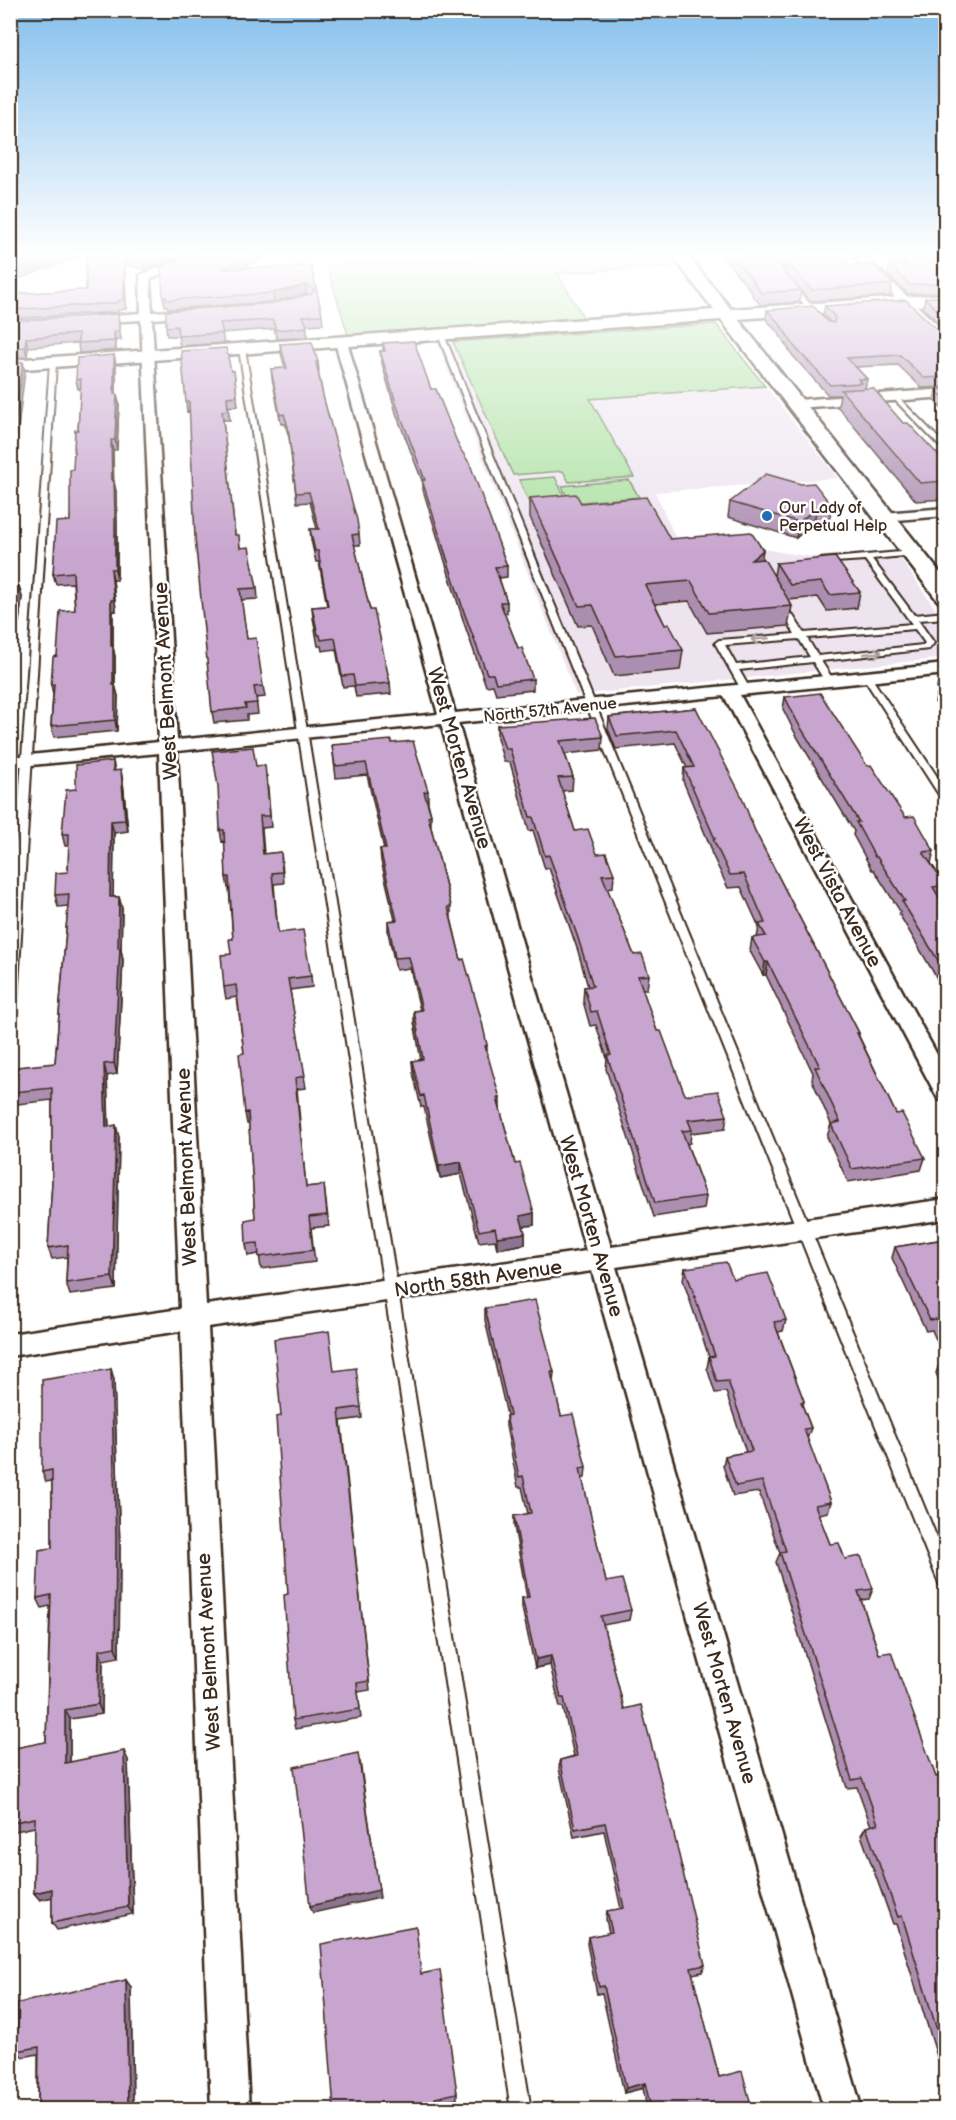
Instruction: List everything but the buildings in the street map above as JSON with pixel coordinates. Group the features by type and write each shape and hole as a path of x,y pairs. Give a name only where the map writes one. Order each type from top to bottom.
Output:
{"street":[{"path":"10,365 149,356"},
{"name":"West Belmont Avenue","path":"149,356 230,2109"},
{"name":"West Morten Avenue","path":"345,356 843,2109"},
{"path":"759,356 945,596"},
{"path":"797,404 945,393"},
{"path":"884,517 945,512"},
{"name":"North 57th Avenue","path":"10,762 945,669"},
{"name":"West Vista Avenue","path":"737,690 945,1093"},
{"name":"North 58th Avenue","path":"10,1345 945,1209"}],"lane":[{"path":"243,356 521,2109"},
{"path":"449,356 945,1581"},
{"path":"10,1018 53,363"},
{"path":"895,397 945,451"},
{"path":"815,562 912,553"},
{"path":"733,668 926,647 930,643 867,557"},
{"path":"778,597 829,681"},
{"path":"737,690 733,668 718,643 914,622 945,615"},
{"path":"867,677 945,798"}],"shaded area":[{"path":"442,356 741,356 838,478 655,492 683,554 756,548 812,557 895,550 945,623 945,658 576,695"}],"green space":[{"path":"459,356 741,356 765,386 590,399 634,477 569,482 563,471 513,475"},
{"path":"555,477 568,504 531,507 519,480"},
{"path":"629,480 639,497 570,503 562,486"}],"place":[{"name":"Our Lady of Perpetual Help","path":"767,516"}]}
